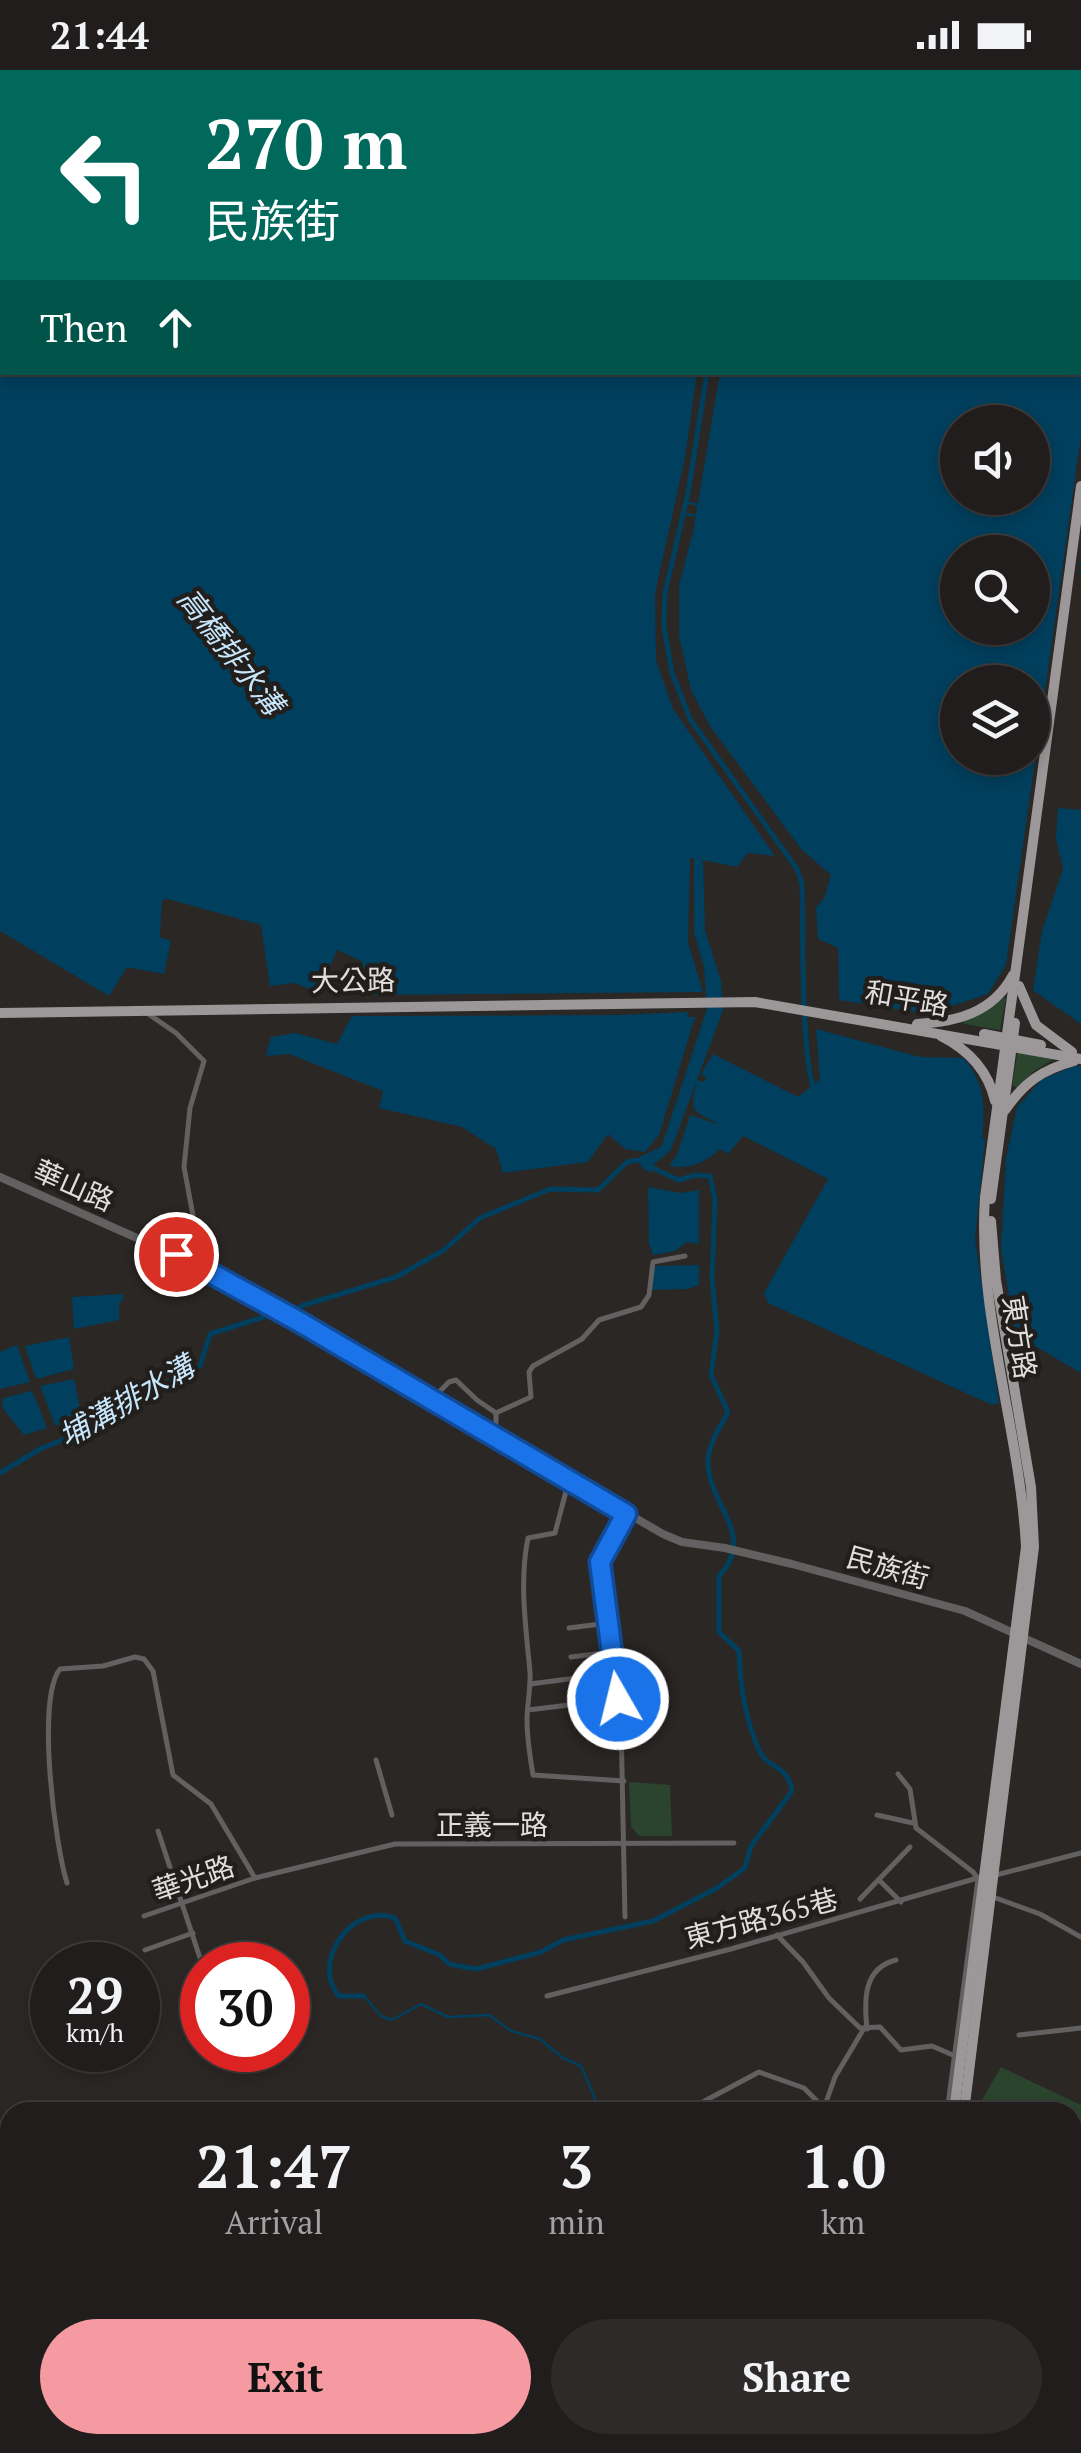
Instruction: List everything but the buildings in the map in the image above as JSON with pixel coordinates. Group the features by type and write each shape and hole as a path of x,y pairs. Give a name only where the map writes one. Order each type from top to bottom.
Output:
{"main road":[{"path":"1072,569 1081,486"},
{"path":"1072,569 1081,524"},
{"name":"東方路","path":"964,2102 985,1877 1020,1635 1026,1564 1024,1514 988,1284 984,1228 1016,965 1072,569"},
{"name":"東方路","path":"1009,1042 1072,569"},
{"path":"917,1026 960,1020 975,1013 1001,993 1016,965"},
{"path":"1019,986 1036,1025 1078,1056"},
{"name":"和平路","path":"724,1000 807,1007 1078,1056"},
{"name":"大公路","path":"0,1010 724,1000"},
{"name":"大公路","path":"126,1008 144,1011 346,1006"},
{"path":"917,1026 944,1037 978,1064 1000,1113"},
{"path":"1000,1113 1036,1074 1078,1056"},
{"name":"東方路","path":"954,2102 964,2073 992,1897 985,1877"}],"street":[{"path":"144,1011 176,1033 204,1061 190,1108 184,1166 194,1221 183,1258"},
{"name":"華山路","path":"0,1177 183,1258 430,1400"},
{"path":"496,1413 531,1397 529,1372 538,1361 582,1339 599,1320 641,1307 649,1295 653,1262 685,1256"},
{"path":"496,1413 456,1380 430,1400 626,1514 600,1562 624,1781 625,1917"},
{"path":"492,1436 496,1413"},
{"path":"569,1480 556,1533 528,1538 526,1546 524,1642 530,1684 532,1775 624,1781"},
{"name":"民族街","path":"626,1514 682,1542 747,1553 964,1611 1081,1664"},
{"path":"568,1628 608,1623"},
{"path":"571,1657 612,1652"},
{"path":"67,1883 60,1864 50,1784 52,1686 60,1669 103,1666 135,1656 147,1661 152,1671 174,1775 211,1804 255,1878"},
{"path":"530,1684 614,1673"},
{"path":"528,1710 618,1699"},
{"path":"376,1760 392,1815"},
{"path":"898,1774 910,1789 914,1823 920,1834 985,1877 951,2102"},
{"path":"877,1815 914,1823"},
{"path":"158,1831 195,1942"},
{"name":"正義一路","path":"255,1878 395,1844 734,1842"},
{"path":"860,1899 910,1847"},
{"name":"東方路365巷","path":"547,1996 1081,1852"},
{"name":"華光路","path":"144,1916 255,1878"},
{"path":"878,1880 901,1902"},
{"path":"992,1897 1040,1914 1081,1937"},
{"path":"160,1945 192,1933"},
{"path":"778,1936 829,1998 865,2030"},
{"path":"826,2102 835,2077 865,2030 870,1978 877,1968 896,1960"},
{"path":"865,2030 880,2027 901,2050 932,2046 955,2056"},
{"path":"1019,2036 1081,2028"},
{"path":"702,2102 758,2072 804,2088 818,2102"}],"green space":[{"path":"1006,998 1000,1030 964,1024 963,1022"},
{"path":"1018,1049 1057,1057 1017,1088 1012,1085"},
{"path":"629,1782 670,1785 672,1836 639,1836 631,1826"},
{"path":"1001,2067 1075,2102 981,2102"}],"water":[{"name":"高橋排水溝","path":"0,375 697,375 685,458 655,593 656,660 673,709 775,856 748,853 737,867 703,860 705,930 721,981 723,1010 671,1150 653,1165 651,1173 642,1168 639,1160 653,1157 662,1145 707,1009 704,967 694,932 694,858 690,858 688,942 703,992 360,995 363,962 337,950 318,993 295,983 270,986 261,925 168,899 162,900 160,937 171,941 164,974 127,967 109,996 0,931"},
{"path":"720,375 1081,375 1081,436 1049,665 940,665 940,775 1033,775 1006,965 988,994 928,1014 839,1000 838,948 818,939 816,907 824,899 831,875 801,849 710,726 691,690 679,635 679,585 693,532"},
{"path":"1058,808 1081,810 1081,1024 1033,990 1042,931 1063,869 1056,838"},
{"path":"688,1012 687,1017 695,1017 659,1135 645,1152 625,1149 608,1134 588,1162 503,1173 496,1149 462,1127 379,1108 383,1091 289,1054 266,1056 271,1037 295,1033 337,1044 352,1016"},
{"path":"816,1029 920,1057 964,1058 976,1077 982,1095 985,1139 975,1239 999,1403 992,1405 768,1303 764,1293 828,1179 743,1136 728,1154 720,1149 696,1164 669,1166 677,1155 690,1115 720,1125 698,1113 693,1105 697,1080 704,1082 706,1077 701,1074 713,1054 798,1097 820,1079"},
{"path":"1081,1066 1081,1373 1035,1346 1021,1367 1001,1248 1006,1158 1017,1107 1041,1080"},
{"path":"648,1187 681,1193 699,1190 699,1244 687,1242 675,1251 653,1255 649,1243"},
{"path":"699,1265 699,1285 651,1290 655,1266"},
{"path":"123,1294 119,1320 74,1329 72,1297"},
{"path":"69,1337 74,1369 36,1379 25,1346"},
{"path":"17,1345 30,1382 0,1389 0,1352"},
{"path":"74,1379 83,1423 55,1425 40,1386"},
{"path":"32,1391 47,1428 24,1435 2,1407 3,1398"}],"waterway":[{"path":"707,375 688,493 665,593 664,626 672,673 690,719 797,869 802,884 805,1024 815,1090"},
{"path":"685,502 699,505"},
{"path":"684,514 699,516"},
{"name":"埔溝排水溝","path":"0,1473 40,1449 88,1430 150,1391 200,1366 210,1334 267,1316 285,1324 301,1306 396,1277 444,1250 480,1218 550,1189 598,1190 627,1162 664,1148"},
{"path":"364,1996 339,1996 331,1983 329,1968 340,1939 364,1919 379,1915 395,1918 405,1941 440,1955 449,1964 476,1969 541,1952 563,1940 653,1921 717,1888 745,1868 751,1846 792,1791 782,1771 759,1750 744,1701 739,1651 719,1632 719,1576 734,1548 733,1534 708,1464 712,1443 728,1412 711,1375 717,1331 712,1279 715,1200 710,1176 678,1180 647,1165"},
{"path":"364,1996 381,2016 392,2020 421,2004 448,2017 489,2015 511,2031 540,2039 563,2058 581,2066 597,2102"}],"route":[{"path":"176,1254 298,1321 626,1514 600,1562 618,1699"}]}
